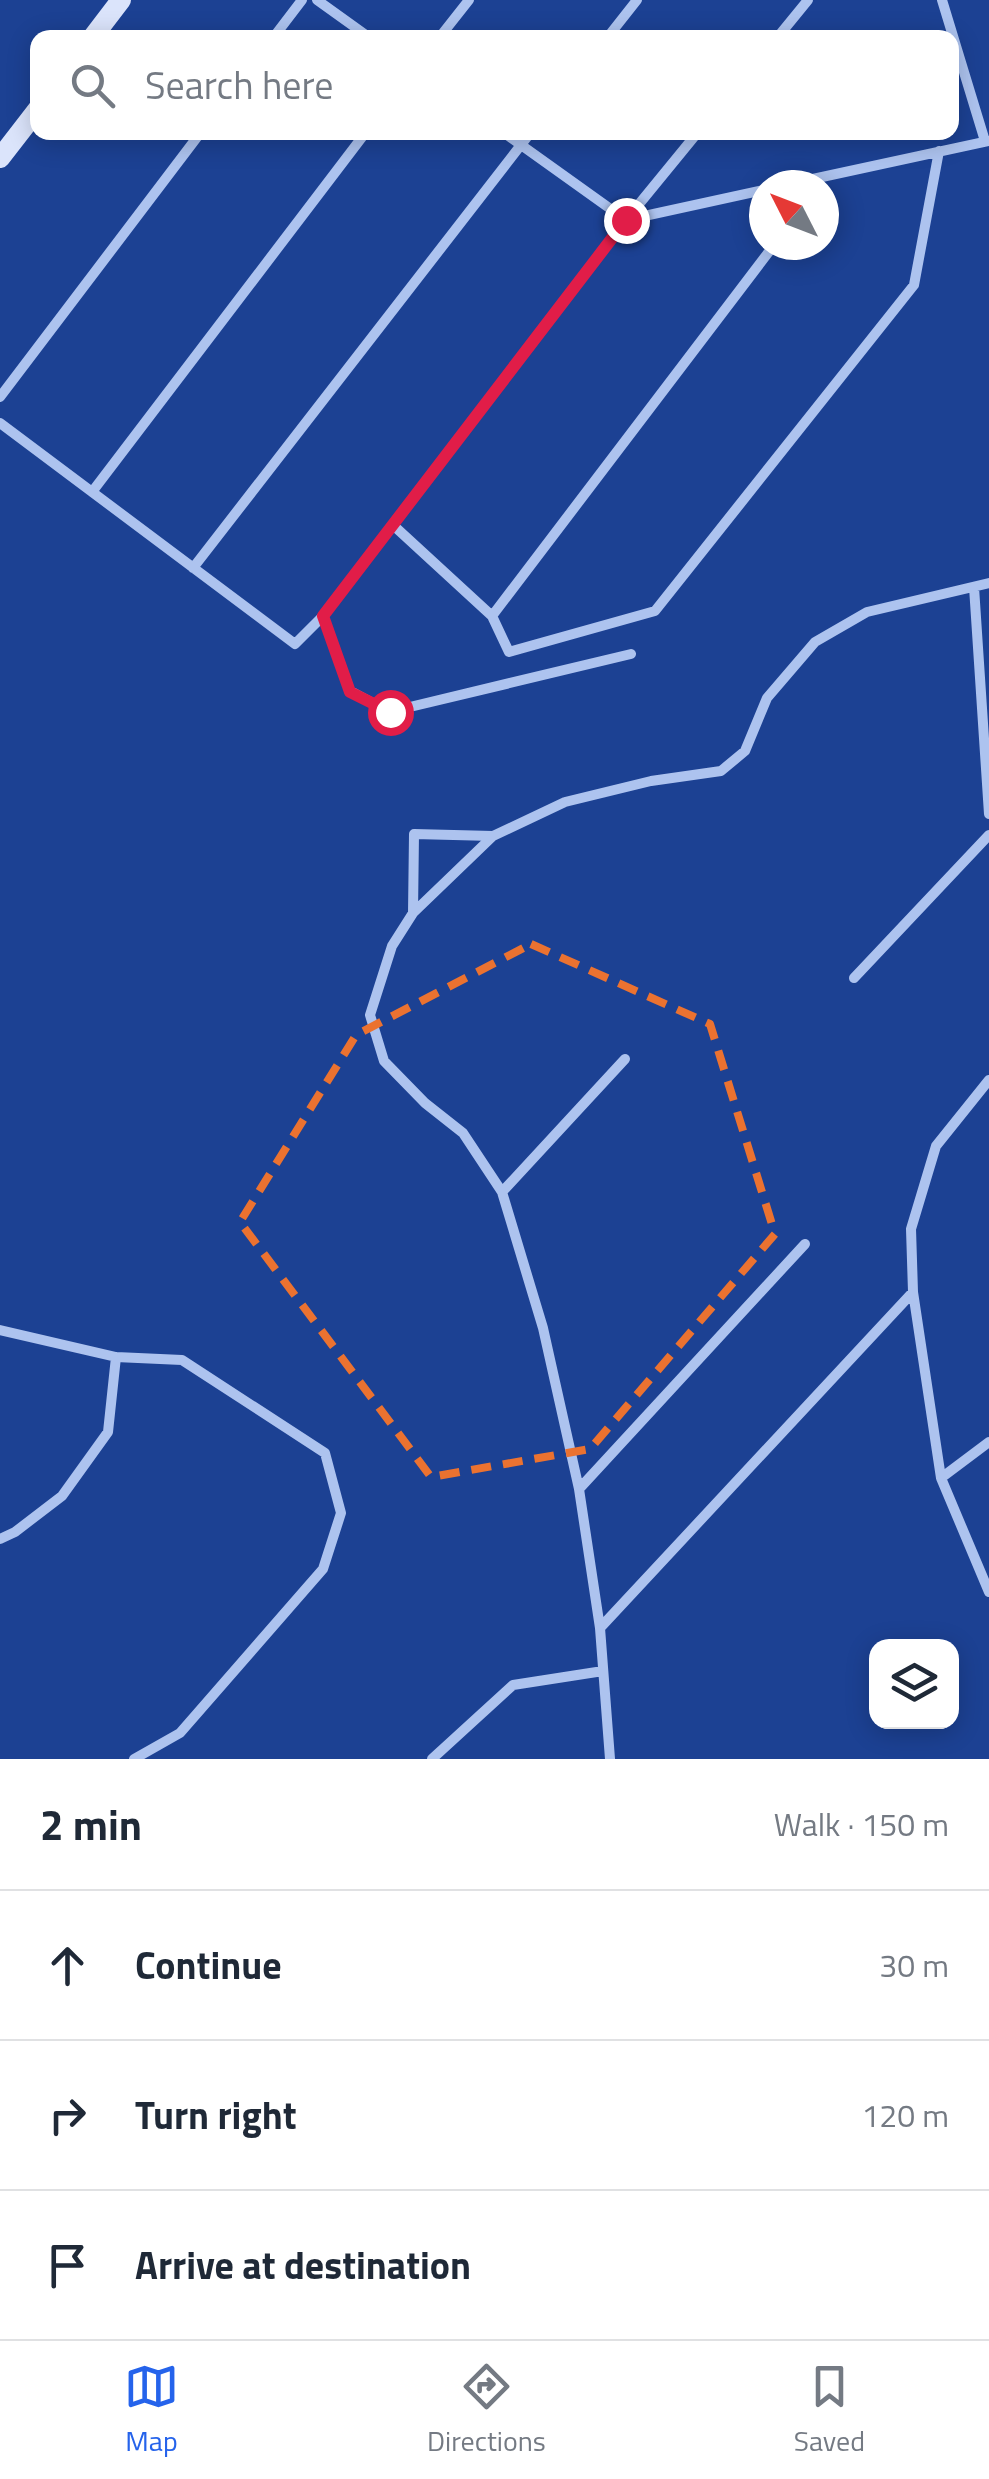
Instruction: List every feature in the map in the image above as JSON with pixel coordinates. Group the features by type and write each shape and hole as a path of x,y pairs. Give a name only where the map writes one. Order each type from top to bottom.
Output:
{"street":[{"path":"98,30 121,0"},
{"path":"279,30 302,0"},
{"path":"317,0 359,30"},
{"path":"445,30 468,0"},
{"path":"614,30 638,0"},
{"path":"784,30 808,0"},
{"path":"942,0 952,30"},
{"path":"839,176 987,141 959,53"},
{"path":"0,158 30,119"},
{"path":"0,397 195,140"},
{"path":"92,492 360,140"},
{"path":"514,140 626,220 749,193"},
{"path":"193,568 525,140"},
{"path":"0,424 295,644 323,616 691,140"},
{"path":"393,524 492,616 509,652 655,611 914,285 939,151"},
{"path":"492,616 763,260"},
{"path":"610,1759 600,1628 578,1488 543,1328 502,1192 463,1133 384,1061 370,1015 392,946 413,913 493,836 564,802 651,781 721,772 745,751 766,698 814,642 867,612 989,582"},
{"path":"974,587 989,814"},
{"path":"323,616 350,692 390,712 631,654"},
{"path":"413,913 414,834 493,836"},
{"path":"854,978 989,835"},
{"path":"502,1192 624,1059"},
{"path":"989,1080 936,1146 912,1229 913,1292 941,1478 989,1592"},
{"path":"578,1488 805,1244"},
{"path":"600,1628 913,1292"},
{"path":"0,1330 116,1357 182,1360 325,1453 342,1512 323,1569 180,1733 134,1759"},
{"path":"0,1539 62,1496 108,1432 116,1357"},
{"path":"941,1478 989,1442"},
{"path":"432,1759 513,1685 603,1671"}],"highlighted area":[{"path":"531,944 710,1024 775,1234 590,1449 431,1477 240,1222 356,1035"}],"route":[{"path":"390,712 350,692 323,616 626,220"}]}
